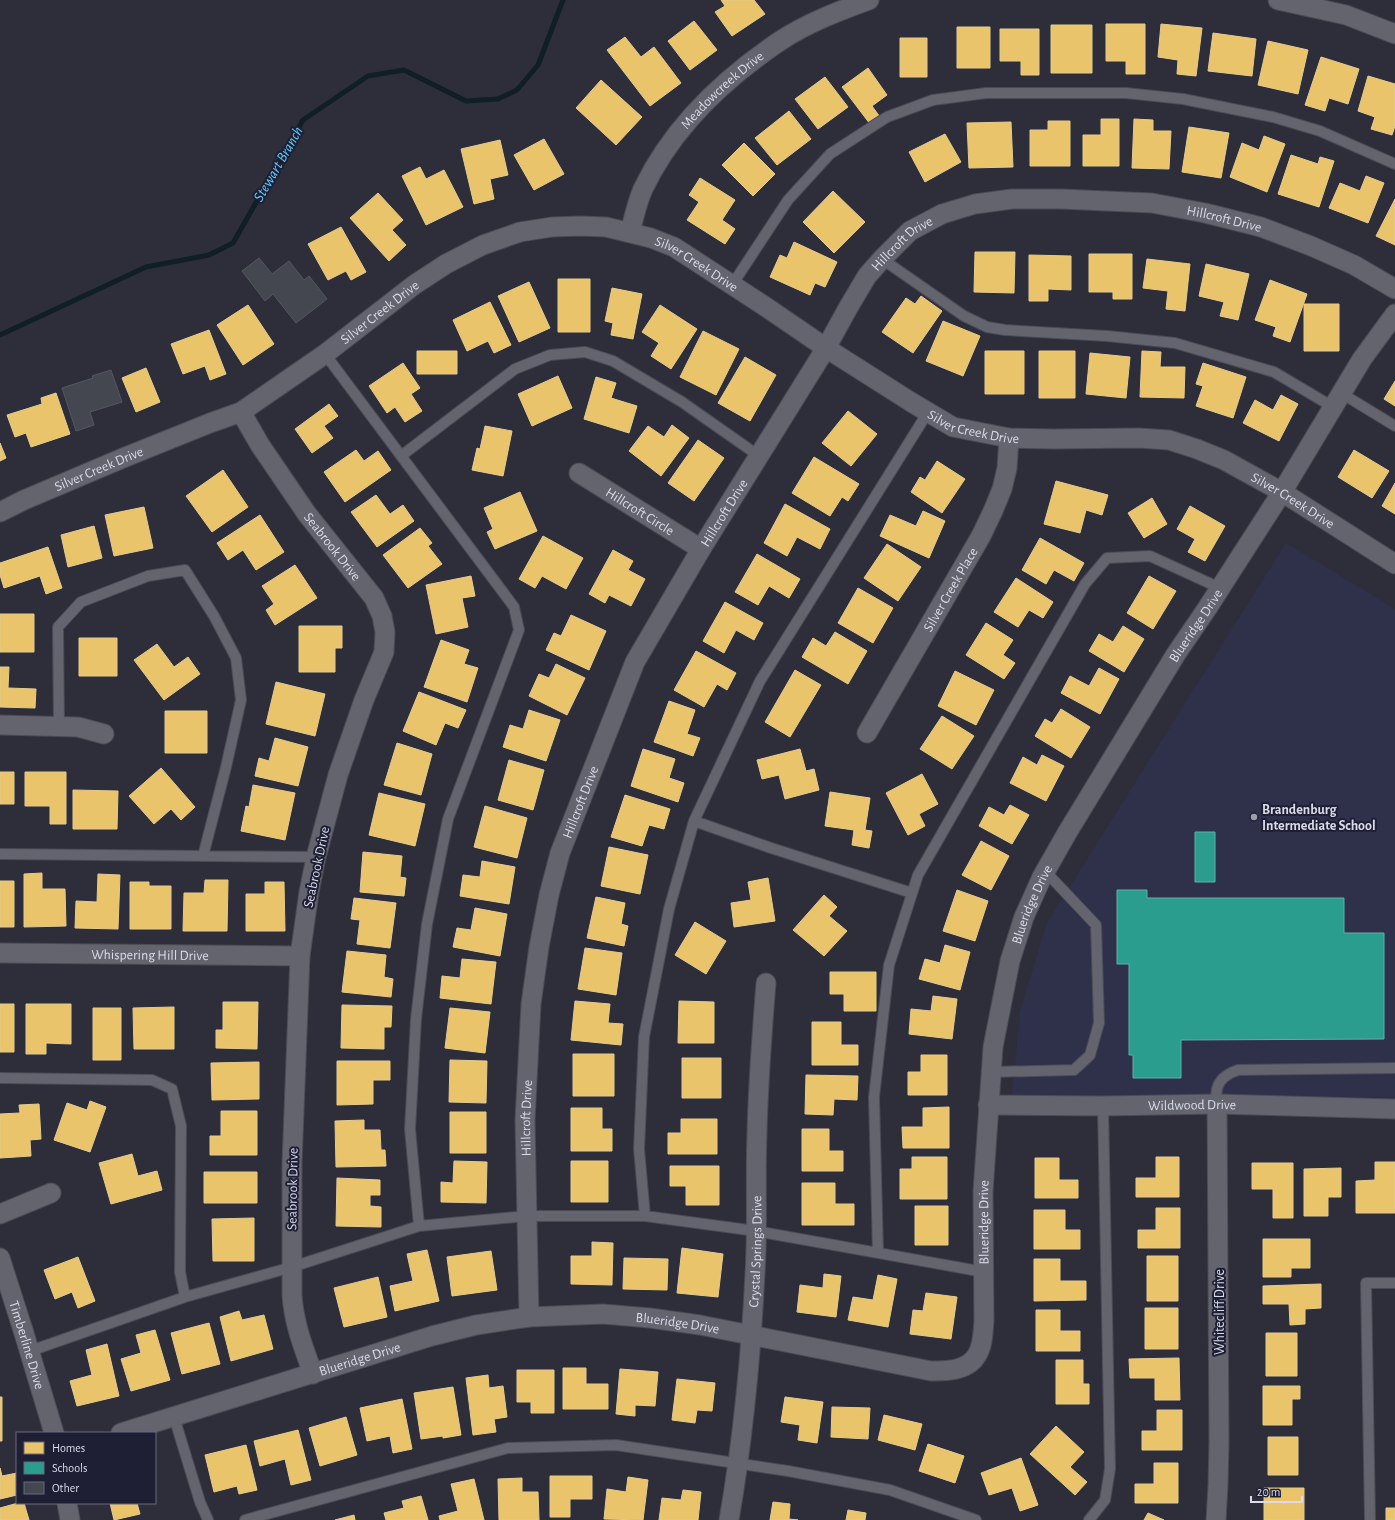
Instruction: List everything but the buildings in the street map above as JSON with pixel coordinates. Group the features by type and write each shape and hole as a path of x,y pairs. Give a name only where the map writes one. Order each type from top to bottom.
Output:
{"street":[{"name":"Meadowcreek Drive","path":"630,232 643,189 666,149 692,116 719,89 781,40 814,22 868,0"},
{"path":"1278,0 1309,3 1346,15 1395,34"},
{"name":"Hillcroft Drive","path":"529,1317 525,1120 531,1004 539,947 550,888 560,853 635,662 701,549 826,348 867,276 910,231 942,214 975,204 1012,199 1062,199 1152,203 1205,213 1261,227 1311,246 1354,265 1395,289"},
{"name":"Silver Creek Drive","path":"0,512 24,500 123,458 241,412 325,354 414,285 446,264 483,245 520,232 552,227 580,226 606,227 630,232 674,247 826,348 953,427 1009,438 1139,438 1169,440 1224,460 1282,492 1395,564"},
{"name":"Blueridge Drive","path":"124,1432 432,1336 476,1325 529,1317 603,1314 700,1325 931,1371 948,1371 962,1368 978,1355 984,1321 982,1192 991,1072 999,1011 1010,961 1024,917 1045,871 1176,654 1282,492 1362,359 1395,314"},
{"name":"Seabrook Drive","path":"241,412 260,445 303,508 374,598 382,616 385,632 384,652 364,700 338,775 316,857 300,956 292,1163 293,1314 313,1374"},
{"name":"Silver Creek Place","path":"868,733 981,536 993,511 1002,489 1007,468 1009,438"},
{"name":"Hillcroft Circle","path":"579,473 701,549"},
{"path":"0,725 78,727 104,734"},
{"name":"Whispering Hill Drive","path":"0,953 300,956"},
{"name":"Crystal Springs Drive","path":"729,1520 738,1463 751,1336 755,1272 759,1065 766,983"},
{"name":"Wildwood Drive","path":"988,1105 1103,1106 1217,1104 1395,1109"},
{"name":"Whitecliff Drive","path":"1216,1520 1219,1442 1217,1104"},
{"path":"0,1214 51,1193"},
{"name":"Timberline Drive","path":"0,1258 30,1351 54,1432"},
{"path":"67,1504 70,1520"}],"lane":[{"path":"732,285 788,200 830,154 886,117 933,100 986,93 1126,94 1183,99 1273,116 1314,129 1395,164"},
{"path":"882,259 964,316 987,327 1005,330 1107,336 1175,344 1274,372 1395,426"},
{"path":"401,456 515,369 550,355 585,352 613,362 682,402 759,456"},
{"path":"325,354 514,607 519,630 448,819 428,924 416,1019 410,1129 419,1226"},
{"path":"646,1216 639,1149 644,1037 668,909 694,821 760,681 928,412"},
{"path":"878,1253 874,1097 889,965 918,875 1086,584 1107,558 1150,556 1220,588"},
{"path":"59,727 58,627 81,602 148,576 185,570 214,616 236,658 241,700 226,767 203,856"},
{"path":"694,821 770,848 912,894"},
{"path":"0,854 316,857"},
{"path":"991,1072 1074,1070 1090,1055 1099,1023 1096,925 1045,871"},
{"path":"1217,1104 1216,1095 1222,1078 1229,1073 1238,1070 1395,1068"},
{"path":"0,1078 152,1080 172,1089 182,1126 180,1272 185,1297"},
{"path":"1089,1520 1105,1500 1110,1469 1103,1106"},
{"path":"30,1351 185,1297 292,1267 419,1226 527,1216 646,1216 756,1231 984,1272"},
{"path":"1370,1520 1366,1283 1395,1283"},
{"path":"174,1417 200,1502 208,1520"},
{"path":"245,1520 508,1448 616,1445 738,1463 890,1490 976,1520"}],"shaded area":[{"name":"Brandenburg Intermediate School","path":"1286,543 1395,609 1395,1097 1012,1098 1020,1011 1047,923"}],"waterway":[{"name":"Stewart Branch","path":"0,335 146,267 209,255 233,243 303,120 368,76 404,70 466,101 498,99 517,90 538,65 563,0"}],"place":[{"name":"Brandenburg Intermediate School","path":"1254,817"}]}
